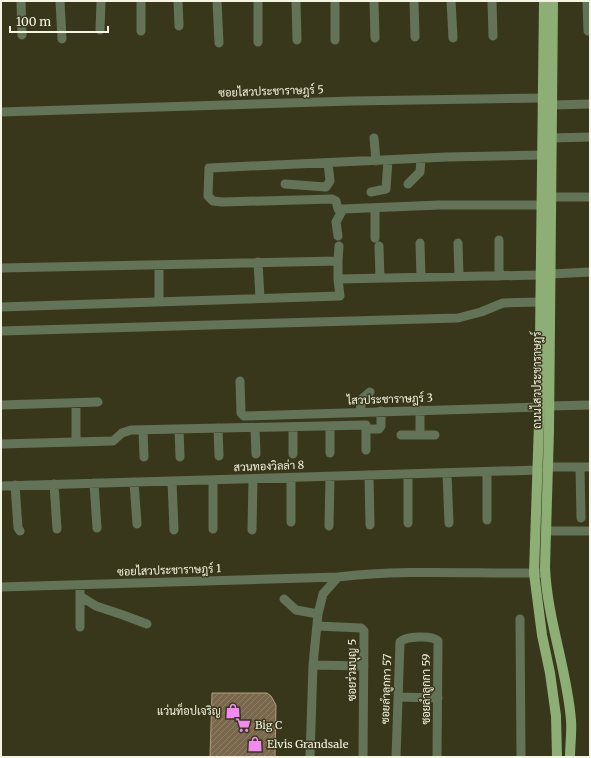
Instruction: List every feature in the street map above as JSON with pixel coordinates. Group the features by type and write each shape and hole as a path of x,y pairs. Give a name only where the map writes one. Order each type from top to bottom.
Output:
{"main road":[{"name":"ถนนไสวประชาราษฎร์","path":"544,1 552,105 551,197 546,274 543,469 547,531 545,570 546,586 571,721 570,757"},
{"name":"ถนนไสวประชาราษฎร์","path":"544,406 540,302 546,274 542,205 543,98 548,68 553,1"},
{"name":"ถนนไสวประชาราษฎร์","path":"543,469 535,543 534,571 542,636 550,673 556,716 557,757"},
{"path":"535,543 546,543"}],"street":[{"path":"21,1 22,34"},
{"path":"60,1 62,39"},
{"path":"100,30 101,1"},
{"path":"141,1 141,31"},
{"path":"178,1 179,26"},
{"path":"217,1 219,43"},
{"path":"258,1 258,42"},
{"path":"296,1 297,40"},
{"path":"335,1 336,40"},
{"path":"374,1 376,38"},
{"path":"414,1 415,37"},
{"path":"452,1 453,38"},
{"path":"492,1 493,36"},
{"path":"587,1 588,31"},
{"name":"ซอยไสวประชาราษฎร์ 5","path":"1,112 344,101 543,98"},
{"path":"552,105 590,104"},
{"path":"551,138 590,137"},
{"path":"374,138 376,161"},
{"path":"542,155 209,168 208,196 212,201 222,202 332,199 336,202 338,208 343,209 439,205 542,205"},
{"path":"408,184 420,172 420,159"},
{"path":"371,192 386,189 388,160"},
{"path":"285,184 326,187 330,181 328,163"},
{"path":"551,197 590,197"},
{"path":"376,208 380,278"},
{"path":"338,236 336,222 343,209"},
{"path":"499,240 499,276"},
{"path":"420,243 421,277"},
{"path":"458,243 459,276"},
{"path":"1,307 340,296 338,279 339,246"},
{"path":"1,268 159,266 258,262 338,261"},
{"path":"258,262 260,298"},
{"path":"159,266 160,301"},
{"path":"338,279 499,276 590,272"},
{"path":"1,331 458,318 467,317 503,303 540,302"},
{"name":"ไสวประชาราษฎร์ 3","path":"240,381 241,415 590,406"},
{"path":"360,411 362,398 370,392"},
{"path":"1,405 76,404 98,402"},
{"path":"76,404 76,442"},
{"path":"420,410 420,435"},
{"path":"366,429 379,429 381,426 381,411"},
{"path":"1,444 113,441 127,431 143,430 366,425 366,450"},
{"path":"330,426 330,453"},
{"path":"293,427 293,454"},
{"path":"218,428 219,456"},
{"path":"255,428 256,454"},
{"path":"179,429 180,457"},
{"path":"143,430 144,457"},
{"path":"401,435 435,435"},
{"name":"สวนทองวิลล่า 8","path":"1,486 487,472 590,467"},
{"path":"580,468 581,518"},
{"path":"487,472 487,520"},
{"path":"448,473 448,523"},
{"path":"408,474 408,523"},
{"path":"369,475 370,525"},
{"path":"329,526 330,477"},
{"path":"290,478 290,522"},
{"path":"252,530 253,479"},
{"path":"213,480 213,529"},
{"path":"172,481 174,530"},
{"path":"134,482 137,524"},
{"path":"94,483 96,528"},
{"path":"54,484 57,529"},
{"path":"15,486 18,528 20,531"},
{"path":"547,531 590,530"},
{"name":"ซอยไสวประชาราษฎร์ 1","path":"1,587 338,577 420,573 510,572 516,569 534,571 545,570"},
{"path":"310,757 313,665 318,614 323,594 338,577"},
{"path":"80,585 80,627"},
{"path":"80,596 96,606 123,614 147,624"},
{"path":"284,599 296,610 318,614"},
{"path":"520,619 521,757"},
{"name":"ซอยร่วมบุญ 5","path":"317,626 363,629 364,666 362,757"},
{"name":"ซอยลำลูกกา 57","path":"396,757 400,642 406,639 419,638"},
{"name":"ซอยลำลูกกา 59","path":"419,638 433,638 438,641 437,757"},
{"path":"313,665 364,666"},
{"path":"398,697 438,698"}],"building":[{"name":"Big C","path":"212,693 267,693 271,696 276,705 275,757 210,757"}],"place":[{"name":"แว่นท็อปเจริญ","path":"233,711"},
{"name":"Big C","path":"243,725"},
{"name":"Elvis Grandsale","path":"255,744"}]}
